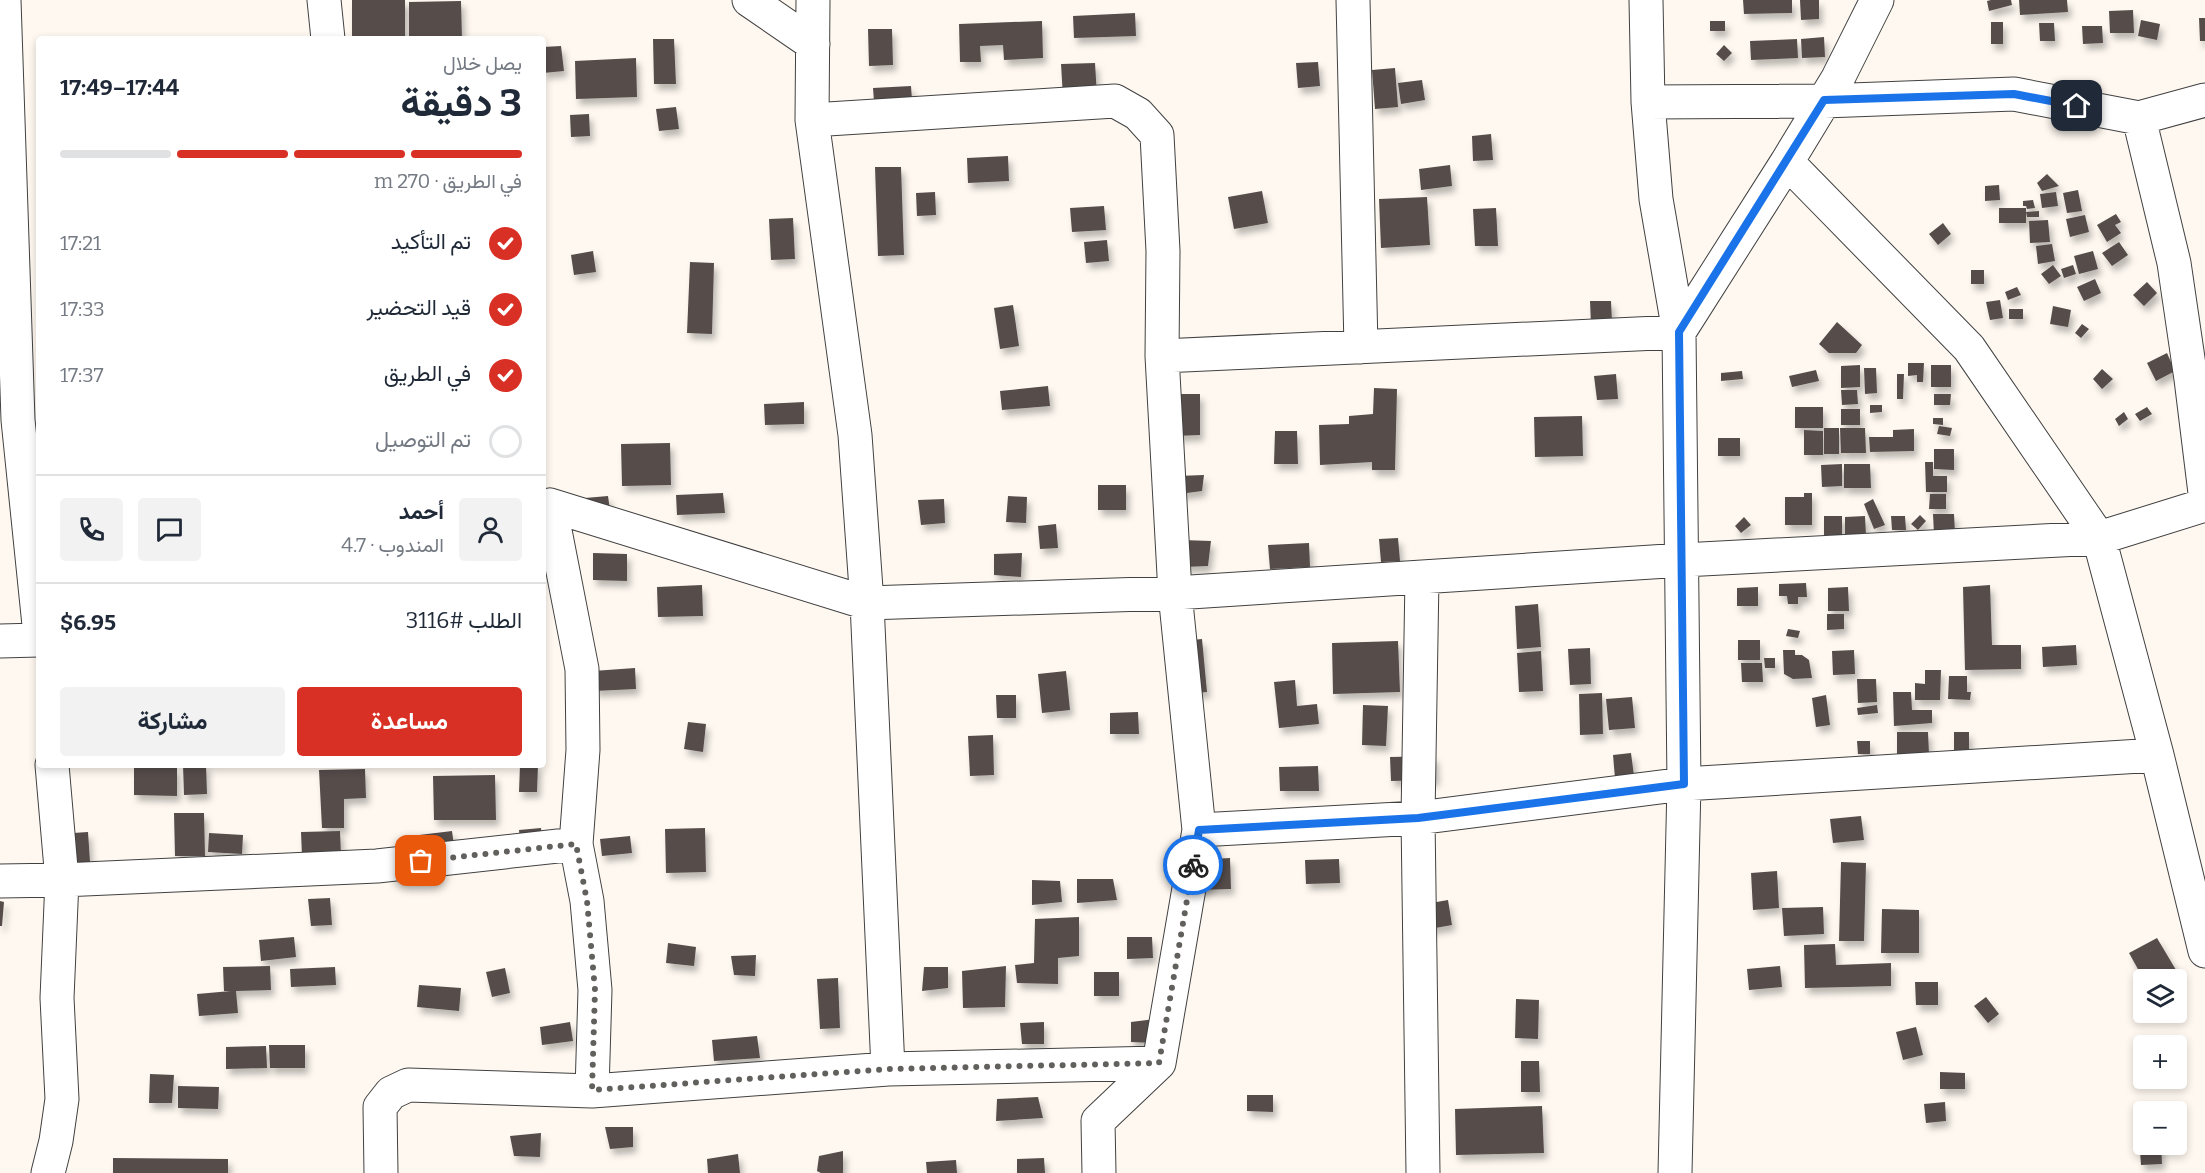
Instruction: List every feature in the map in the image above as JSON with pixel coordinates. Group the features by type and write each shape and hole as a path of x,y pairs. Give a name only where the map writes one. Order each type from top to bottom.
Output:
{"street":[{"path":"4,0 19,420 36,594"},
{"path":"324,0 328,36"},
{"path":"749,0 813,44"},
{"path":"813,0 812,120 855,435 867,603 888,1069"},
{"path":"1353,0 1361,347"},
{"path":"1646,0 1648,102 1656,199 1679,332 1684,784 1675,1173"},
{"path":"1679,332 1824,100 1877,0"},
{"path":"1648,102 1824,100 2014,94 2139,118 2205,100"},
{"path":"812,120 1115,100 1138,114 1157,135 1163,251 1162,356 1175,593 1199,830 1159,1063 1098,1121 1099,1173"},
{"path":"2139,118 2174,262 2205,493"},
{"path":"1787,162 1969,348 2099,538 2157,755 2205,951"},
{"path":"1162,356 1679,332"},
{"path":"592,1090 595,990 587,901 576,844 583,750 582,669 546,509 867,603 1175,593 1683,560 2099,538 2205,505"},
{"path":"1422,577 1418,818 1423,1173"},
{"path":"0,641 36,640"},
{"path":"1199,830 1418,818 1684,784 2157,755"},
{"path":"48,1173 56,1141 62,1099 57,998 62,880 52,768"},
{"path":"0,881 377,866 576,844"},
{"path":"381,1173 380,1107 391,1093 408,1085 592,1090 888,1069 1159,1063"}],"building":[{"path":"352,0 405,0 405,36 352,36"},
{"path":"1743,0 1792,0 1792,13 1744,14"},
{"path":"1800,0 1819,0 1819,19 1801,20"},
{"path":"2011,0 2012,5 1989,11 1987,1"},
{"path":"2019,0 2067,0 2068,12 2020,15"},
{"path":"461,1 462,36 409,36 409,2"},
{"path":"2133,10 2134,33 2110,33 2109,11"},
{"path":"1135,13 1136,36 1074,38 1073,16"},
{"path":"2199,18 2205,18 2205,41 2200,41"},
{"path":"2141,20 2160,24 2157,40 2138,36"},
{"path":"1042,21 1043,58 1004,60 1003,45 980,46 981,62 960,62 959,24"},
{"path":"1710,21 1725,21 1725,31 1710,31"},
{"path":"1991,22 2003,22 2003,44 1991,44"},
{"path":"2039,23 2054,23 2055,41 2040,41"},
{"path":"2082,26 2102,26 2103,43 2083,44"},
{"path":"868,29 892,29 893,65 869,66"},
{"path":"1824,37 1825,57 1802,58 1801,39"},
{"path":"653,39 674,39 676,84 654,84"},
{"path":"1797,39 1798,58 1751,60 1750,41"},
{"path":"1724,45 1732,53 1724,61 1716,54"},
{"path":"561,46 564,71 546,73 546,47"},
{"path":"636,58 637,97 576,99 575,61"},
{"path":"1318,62 1320,86 1298,88 1296,63"},
{"path":"1095,63 1097,96 1063,97 1061,64"},
{"path":"1395,68 1398,107 1375,109 1372,70"},
{"path":"1422,80 1425,100 1401,104 1398,83"},
{"path":"911,86 913,114 875,115 873,88"},
{"path":"676,107 679,129 659,131 656,109"},
{"path":"589,114 590,136 571,137 570,115"},
{"path":"1491,134 1493,160 1473,161 1472,136"},
{"path":"1008,156 1009,181 968,183 967,158"},
{"path":"1450,165 1452,186 1421,190 1419,169"},
{"path":"875,167 901,167 904,255 878,256"},
{"path":"2047,174 2059,186 2042,191 2037,183"},
{"path":"1999,185 2000,200 1985,201 1985,186"},
{"path":"2078,190 2082,211 2067,213 2063,193"},
{"path":"1262,191 1268,223 1234,229 1228,197"},
{"path":"935,192 936,215 917,216 916,193"},
{"path":"2056,192 2058,206 2042,208 2040,194"},
{"path":"1427,197 1430,245 1381,248 1379,199"},
{"path":"2033,200 2035,208 2027,209 2023,206 2023,201"},
{"path":"1104,206 1106,230 1072,232 1070,208"},
{"path":"1496,208 1498,246 1475,246 1473,209"},
{"path":"1999,208 2026,208 2026,223 1999,223"},
{"path":"2039,211 2039,217 2027,217 2026,212"},
{"path":"2116,214 2121,222 2115,225 2121,233 2107,242 2097,225"},
{"path":"2085,215 2089,232 2070,237 2066,219"},
{"path":"793,218 795,259 771,260 769,219"},
{"path":"2048,220 2050,242 2030,243 2029,221"},
{"path":"1943,223 1951,234 1938,245 1929,234"},
{"path":"1107,240 1109,261 1086,263 1084,242"},
{"path":"2119,242 2128,255 2112,266 2102,253"},
{"path":"2052,244 2055,261 2038,264 2036,246"},
{"path":"593,251 596,272 574,275 571,255"},
{"path":"2093,251 2098,269 2079,274 2074,256"},
{"path":"690,262 714,263 712,334 687,333"},
{"path":"2053,265 2061,276 2049,284 2041,274"},
{"path":"2073,265 2076,274 2064,278 2061,269"},
{"path":"1971,270 1984,270 1984,284 1971,284"},
{"path":"2095,279 2101,293 2084,301 2077,287"},
{"path":"2147,282 2157,293 2144,306 2133,295"},
{"path":"2017,287 2021,295 2008,300 2005,292"},
{"path":"2000,300 2003,318 1990,320 1986,302"},
{"path":"1590,301 1611,301 1612,323 1591,324"},
{"path":"1013,305 1019,346 1000,349 994,308"},
{"path":"2053,306 2071,310 2068,327 2050,324"},
{"path":"2009,309 2023,309 2023,319 2009,319"},
{"path":"1837,322 1862,345 1856,353 1829,353 1819,344"},
{"path":"2082,324 2089,329 2081,338 2075,333"},
{"path":"2167,353 2175,371 2156,381 2147,363"},
{"path":"1908,363 1924,363 1923,382 1917,382 1917,375 1908,376"},
{"path":"1860,365 1860,387 1841,388 1841,366"},
{"path":"1931,365 1951,365 1951,387 1931,387"},
{"path":"1864,368 1876,368 1877,393 1865,394"},
{"path":"2102,369 2113,379 2102,389 2093,379"},
{"path":"1816,370 1819,381 1792,387 1789,376"},
{"path":"1742,371 1743,379 1721,381 1721,373"},
{"path":"1616,374 1618,399 1597,400 1594,376"},
{"path":"1897,374 1904,374 1903,399 1897,399"},
{"path":"1048,386 1050,406 1002,410 1000,391"},
{"path":"1374,388 1397,389 1395,470 1372,470 1372,462 1320,465 1319,425 1349,424 1349,416 1373,414"},
{"path":"1841,390 1857,390 1858,404 1842,405"},
{"path":"1176,394 1200,394 1200,435 1174,436"},
{"path":"1934,394 1951,394 1950,405 1934,405"},
{"path":"804,402 804,424 765,425 764,404"},
{"path":"1870,405 1882,405 1882,412 1870,413"},
{"path":"1795,407 1823,407 1823,428 1795,428"},
{"path":"2147,407 2152,414 2140,421 2135,414"},
{"path":"1841,409 1860,409 1860,425 1841,425"},
{"path":"2124,412 2128,419 2119,426 2115,419"},
{"path":"1582,416 1583,456 1535,457 1534,417"},
{"path":"1933,418 1943,418 1943,425 1933,424"},
{"path":"1939,426 1952,428 1950,436 1937,434"},
{"path":"1824,428 1839,428 1839,454 1824,454"},
{"path":"1840,428 1865,428 1866,453 1841,453"},
{"path":"1914,429 1914,451 1870,452 1869,437 1893,437 1893,430"},
{"path":"1804,430 1823,431 1823,455 1804,455"},
{"path":"1275,431 1297,431 1298,464 1274,464"},
{"path":"1718,438 1740,438 1740,456 1718,456"},
{"path":"670,443 671,485 622,486 621,444"},
{"path":"1934,449 1954,449 1954,470 1934,469"},
{"path":"1925,462 1933,462 1933,476 1947,476 1947,492 1926,492"},
{"path":"1842,464 1842,486 1822,487 1821,465"},
{"path":"1844,464 1870,464 1871,488 1844,488"},
{"path":"1204,475 1202,491 1179,494 1177,476"},
{"path":"1098,485 1126,485 1126,510 1098,510"},
{"path":"723,493 725,513 677,515 676,495"},
{"path":"1804,493 1812,493 1812,525 1785,525 1785,497 1804,497"},
{"path":"1930,494 1946,494 1946,509 1929,509"},
{"path":"608,496 611,517 587,520 585,498"},
{"path":"1008,496 1027,497 1026,523 1006,522"},
{"path":"944,499 945,523 921,525 918,500"},
{"path":"1873,499 1885,525 1874,529 1864,504"},
{"path":"1933,514 1954,514 1955,533 1934,534"},
{"path":"1920,515 1926,521 1918,530 1911,524"},
{"path":"1824,516 1842,516 1842,541 1824,541"},
{"path":"1865,516 1866,536 1845,536 1845,517"},
{"path":"1891,516 1905,516 1906,530 1892,530"},
{"path":"1744,517 1751,525 1741,533 1735,526"},
{"path":"1056,524 1058,548 1040,549 1038,526"},
{"path":"1398,538 1400,561 1381,562 1379,539"},
{"path":"1182,540 1211,541 1208,566 1183,567"},
{"path":"1309,543 1310,567 1270,569 1268,545"},
{"path":"593,553 627,554 627,581 593,580"},
{"path":"1022,553 1021,577 994,575 994,554"},
{"path":"1806,583 1807,597 1798,597 1798,604 1788,604 1787,596 1779,596 1779,584"},
{"path":"702,585 703,616 658,617 657,587"},
{"path":"1990,585 1992,645 2021,645 2021,669 1965,670 1963,587"},
{"path":"1758,587 1758,606 1737,606 1737,588"},
{"path":"1848,587 1849,611 1828,611 1828,588"},
{"path":"1538,604 1541,647 1517,649 1515,606"},
{"path":"1827,614 1844,614 1844,629 1827,630"},
{"path":"1788,629 1800,631 1798,638 1786,636"},
{"path":"1202,639 1207,692 1185,694 1182,641"},
{"path":"1738,640 1760,640 1760,660 1738,660"},
{"path":"1398,641 1400,692 1333,694 1332,643"},
{"path":"2076,645 2077,665 2043,667 2042,647"},
{"path":"1590,648 1591,684 1570,685 1568,649"},
{"path":"1783,650 1795,650 1795,655 1802,655 1809,660 1812,678 1793,679 1784,674"},
{"path":"1854,650 1855,674 1833,675 1832,651"},
{"path":"1541,651 1543,691 1519,692 1517,653"},
{"path":"1764,658 1775,658 1775,668 1765,668"},
{"path":"1741,663 1762,663 1763,682 1742,682"},
{"path":"635,668 636,689 594,691 593,671"},
{"path":"1925,670 1941,670 1940,700 1915,700 1915,683 1925,684"},
{"path":"1066,671 1070,710 1042,713 1038,674"},
{"path":"1949,676 1967,676 1967,692 1971,692 1970,700 1948,699"},
{"path":"1857,679 1876,679 1877,702 1858,703"},
{"path":"1295,680 1297,706 1317,704 1319,724 1279,728 1274,682"},
{"path":"1893,692 1911,692 1912,710 1932,710 1932,723 1894,726"},
{"path":"1602,693 1603,734 1580,735 1579,694"},
{"path":"996,695 1016,695 1016,718 997,718"},
{"path":"1826,695 1830,725 1816,727 1812,698"},
{"path":"1632,697 1635,728 1609,730 1606,699"},
{"path":"1363,705 1388,706 1386,746 1362,745"},
{"path":"1877,705 1878,713 1858,715 1857,708"},
{"path":"1138,712 1139,734 1110,734 1110,713"},
{"path":"688,722 706,724 703,752 684,749"},
{"path":"1897,732 1928,732 1929,754 1897,754"},
{"path":"1954,732 1969,732 1969,752 1954,752"},
{"path":"993,735 994,775 970,776 968,736"},
{"path":"1857,741 1870,741 1870,754 1858,754"},
{"path":"1631,753 1634,776 1615,778 1613,755"},
{"path":"1435,756 1436,780 1391,781 1390,757"},
{"path":"1318,766 1319,791 1280,791 1279,767"},
{"path":"134,768 177,768 177,796 134,795"},
{"path":"183,768 206,768 207,794 184,795"},
{"path":"520,768 538,768 537,792 519,792"},
{"path":"365,769 366,798 344,799 344,828 322,828 319,770"},
{"path":"495,775 496,820 434,820 433,776"},
{"path":"174,813 204,813 205,856 175,856"},
{"path":"1861,816 1864,840 1833,843 1830,819"},
{"path":"541,828 543,852 521,854 519,830"},
{"path":"705,828 706,872 666,873 665,829"},
{"path":"340,831 341,855 302,856 301,832"},
{"path":"452,831 455,853 413,858 411,836"},
{"path":"88,832 90,862 74,863 73,833"},
{"path":"209,833 243,835 242,854 208,852"},
{"path":"630,836 632,853 602,856 600,839"},
{"path":"1230,858 1231,889 1199,890 1197,860"},
{"path":"1339,859 1340,883 1306,884 1305,860"},
{"path":"1841,862 1866,863 1864,941 1839,941"},
{"path":"1777,871 1779,908 1753,910 1751,873"},
{"path":"1077,879 1113,879 1117,900 1077,903"},
{"path":"1032,880 1060,881 1062,902 1032,905"},
{"path":"330,898 332,925 311,926 308,899"},
{"path":"1448,900 1452,925 1418,931 1414,906"},
{"path":"0,901 4,902 2,926 0,926"},
{"path":"1823,907 1824,934 1784,936 1782,908"},
{"path":"1882,909 1919,910 1919,953 1881,953"},
{"path":"1079,917 1079,956 1058,958 1058,984 1017,983 1015,965 1034,963 1035,919"},
{"path":"294,937 296,957 261,961 259,940"},
{"path":"1127,937 1152,937 1153,958 1127,959"},
{"path":"2157,938 2175,969 2138,969 2129,953"},
{"path":"668,943 696,947 694,966 666,963"},
{"path":"1835,944 1836,965 1891,963 1891,986 1805,988 1804,945"},
{"path":"756,955 755,976 734,975 731,956"},
{"path":"270,966 271,990 236,991 238,1013 199,1016 197,994 231,991 224,991 223,967"},
{"path":"1006,966 1005,1007 963,1008 962,971"},
{"path":"1780,966 1782,987 1749,990 1747,969"},
{"path":"335,967 336,985 291,987 290,969"},
{"path":"924,967 948,967 948,988 922,991"},
{"path":"505,968 510,993 492,997 486,972"},
{"path":"1094,972 1119,972 1119,996 1094,996"},
{"path":"838,978 840,1028 820,1029 817,979"},
{"path":"1915,982 1938,982 1938,1005 1916,1005"},
{"path":"419,985 461,988 459,1011 417,1007"},
{"path":"1986,997 1999,1014 1988,1023 1974,1006"},
{"path":"1516,999 1539,1000 1538,1039 1515,1038"},
{"path":"1155,1019 1155,1043 1131,1042 1131,1022"},
{"path":"570,1022 573,1041 542,1045 540,1027"},
{"path":"1044,1022 1044,1044 1022,1044 1020,1023"},
{"path":"1916,1027 1923,1055 1903,1060 1896,1032"},
{"path":"757,1036 760,1058 714,1061 712,1040"},
{"path":"269,1045 305,1045 305,1068 270,1068"},
{"path":"266,1046 267,1068 226,1069 226,1047"},
{"path":"1521,1061 1539,1061 1540,1092 1521,1092"},
{"path":"1940,1072 1965,1073 1965,1089 1940,1089"},
{"path":"150,1074 174,1075 172,1103 149,1103"},
{"path":"178,1086 219,1087 218,1109 178,1108"},
{"path":"1247,1095 1273,1095 1273,1112 1247,1111"},
{"path":"1038,1097 1043,1118 996,1121 997,1099"},
{"path":"1945,1102 1946,1121 1926,1123 1924,1104"},
{"path":"1542,1106 1544,1153 1456,1155 1455,1109"},
{"path":"605,1127 633,1127 633,1147 610,1149"},
{"path":"541,1133 540,1157 514,1156 510,1136"},
{"path":"843,1151 843,1173 817,1171 819,1156"},
{"path":"738,1154 740,1173 708,1173 707,1159"},
{"path":"2140,1155 2162,1155 2162,1164 2141,1165"},
{"path":"113,1158 228,1159 228,1173 113,1173"},
{"path":"1044,1158 1045,1173 1017,1173 1017,1159"},
{"path":"956,1160 957,1173 927,1173 926,1162"}],"way so far":[{"path":"421,861 576,844 587,901 595,990 592,1090 888,1069 1159,1063 1193,865"}],"route":[{"path":"1193,865 1199,830 1418,818 1684,784 1679,332 1824,100 2014,94 2077,106"}]}
